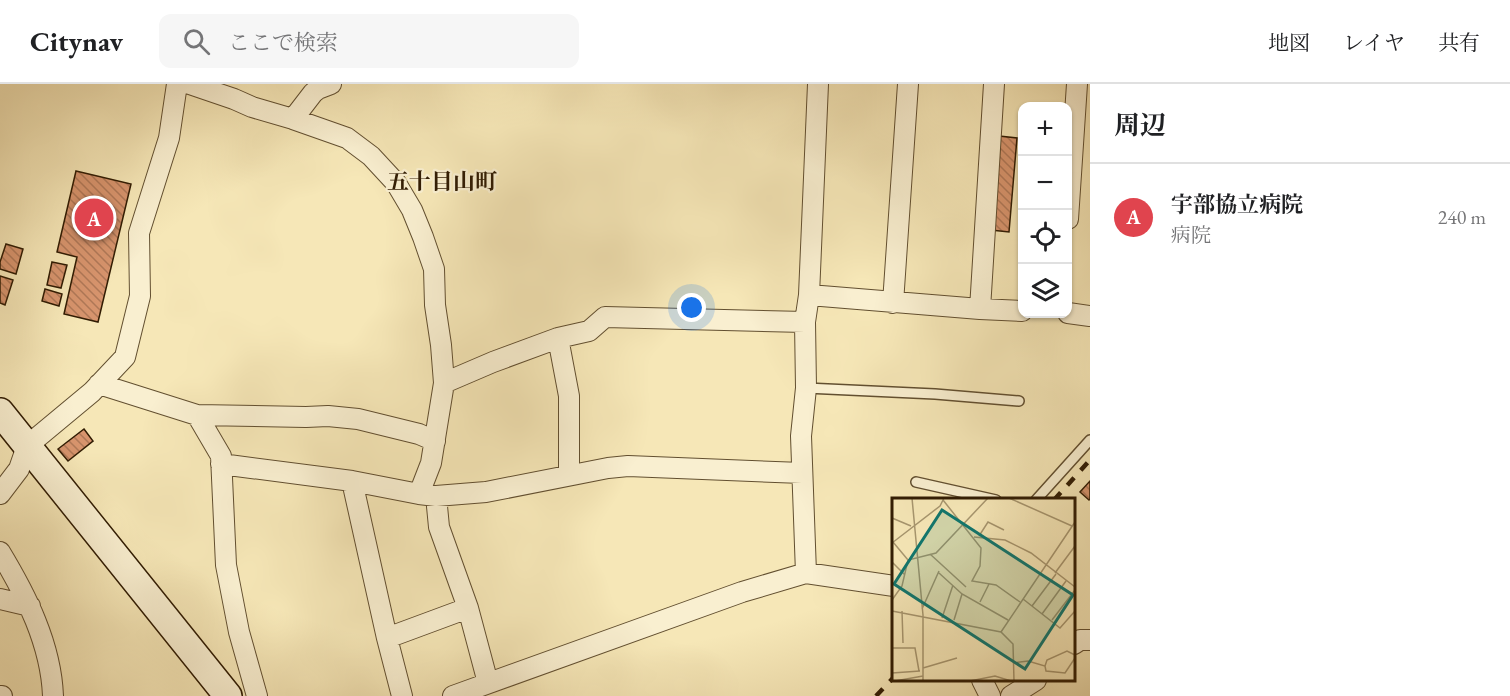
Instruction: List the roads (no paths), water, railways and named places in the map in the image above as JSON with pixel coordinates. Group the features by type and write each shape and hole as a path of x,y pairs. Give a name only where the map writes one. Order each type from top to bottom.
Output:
{"street":[{"path":"0,494 19,469 27,446 92,392 125,357 140,296 138,233 169,138 177,84"},
{"path":"190,84 347,138 372,156 396,183 412,210 434,269 435,305 444,383 427,495 468,608 488,683"},
{"path":"293,119 313,88 318,89 331,84"},
{"path":"806,573 801,436 806,388 805,322 809,295 818,84"},
{"path":"893,303 908,84"},
{"path":"980,309 994,84"},
{"path":"1069,210 1077,84"},
{"path":"809,295 1018,311"},
{"path":"1072,314 1090,316"},
{"path":"444,383 558,338 589,331 605,318 805,322"},
{"path":"558,338 569,396 569,475"},
{"path":"99,384 197,415 328,416 358,419 418,434 435,441"},
{"path":"0,411 228,696"},
{"path":"197,415 221,456 226,565 239,632 257,696"},
{"path":"221,464 352,481 427,495 486,492 608,468 640,466 802,473"},
{"path":"352,481 402,696"},
{"path":"0,552 30,606 53,680 53,696"},
{"path":"453,696 742,592 806,573 892,586"},
{"path":"0,599 30,606"},
{"path":"387,638 468,608"},
{"path":"1075,644 1080,640 1090,640"},
{"path":"982,681 990,696"},
{"path":"1011,696 1034,681"}],"lane":[{"path":"806,388 935,394 1019,401"},
{"path":"1038,498 1090,440"},
{"path":"916,482 987,498"}],"railway":[{"path":"1056,498 1090,460"},
{"path":"876,696 892,679"}],"place":[{"name":"宇部協立病院","path":"94,218"}],"district":[{"name":"五十目山町","path":"442,181"}]}
